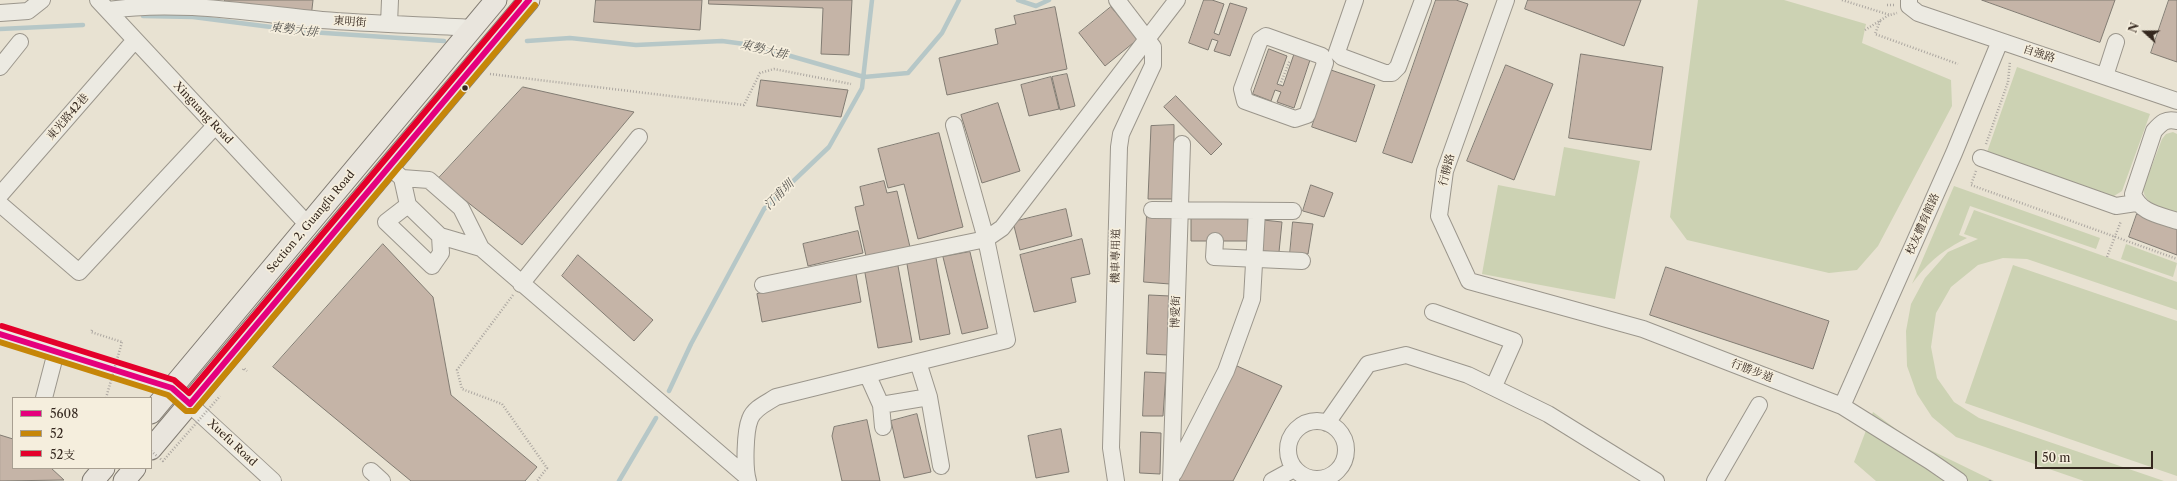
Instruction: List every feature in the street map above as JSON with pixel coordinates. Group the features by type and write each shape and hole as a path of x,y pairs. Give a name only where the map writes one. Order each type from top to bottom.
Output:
{"main road":[{"path":"473,28 496,0"},
{"path":"152,449 190,404 396,173 472,70 529,0"},
{"name":"Section 2, Guangfu Road","path":"152,412 473,28"},
{"path":"93,481 103,469"},
{"path":"124,481 134,469"}],"street":[{"path":"0,13 28,11 42,0"},
{"path":"389,24 390,0"},
{"path":"1117,0 1148,40"},
{"path":"763,285 986,239 1002,228 1148,40 1177,0"},
{"path":"1355,0 1337,52 1342,57 1385,74 1392,73 1398,67 1423,0"},
{"name":"行勝路","path":"1506,0 1445,171 1439,216 1469,281 1528,297"},
{"name":"自強路","path":"1909,3 1918,13 2170,99"},
{"name":"東明街","path":"103,5 181,5 256,11 320,19 473,28"},
{"name":"Xinguang Road","path":"103,5 308,225"},
{"path":"1266,36 1294,46 1322,56 1325,63 1307,115 1295,119 1245,101 1242,89 1260,40 1266,36"},
{"name":"東光路42巷","path":"0,195 135,40"},
{"name":"機車專用道","path":"1116,481 1111,448 1119,147 1121,134 1153,65 1153,47 1148,40"},
{"path":"0,66 20,42"},
{"name":"校友體育館路","path":"1842,406 1954,153 2000,42"},
{"path":"2105,76 2116,42"},
{"path":"2131,204 2134,186 2154,131 2161,123 2173,120 2170,99"},
{"path":"747,479 748,431 750,418 759,407 776,397 868,376 1007,340 986,239 954,125"},
{"path":"0,204 79,272 215,126"},
{"path":"522,284 639,137"},
{"name":"博愛街","path":"1171,480 1182,144"},
{"path":"1981,158 2116,206 2131,204 2177,221"},
{"path":"396,173 408,205 440,236 481,248"},
{"path":"396,173 429,180 461,208 481,248 747,479"},
{"path":"408,205 386,222 432,266 441,253 440,236"},
{"path":"1152,210 1293,210"},
{"path":"1171,480 1226,371 1252,299 1257,211"},
{"path":"1215,241 1214,257 1302,261"},
{"name":"行勝步道","path":"1528,297 1643,329 1842,406 1930,460 1958,481"},
{"path":"1433,312 1514,341 1494,386"},
{"path":"0,334 172,388"},
{"path":"44,397 56,352"},
{"path":"1327,423 1368,364 1406,355 1468,375 1494,386 1548,414 1656,481"},
{"path":"918,362 929,397 941,466"},
{"path":"868,376 881,405 883,427"},
{"name":"Xuefu Road","path":"172,388 273,481"},
{"path":"881,405 929,397"},
{"path":"1715,481 1759,405"},
{"path":"1318,421 1327,423 1342,434 1346,444 1344,463 1338,471 1330,477 1320,480 1310,479 1301,475 1289,460 1289,441 1293,433 1300,426 1309,422 1318,421"},
{"path":"1272,481 1294,468"}],"path":[{"path":"1842,0 1890,15"},
{"path":"1865,30 1909,3"},
{"path":"1880,20 1875,34 1958,64"},
{"path":"1280,85 1294,46"},
{"path":"2010,60 2008,82 1971,185 2177,258"},
{"path":"472,70 498,75 744,105 760,73 774,69 851,84"},
{"path":"2108,257 2115,236 2131,204"},
{"path":"522,284 457,370 462,389 502,404 548,468 537,481"},
{"path":"92,330 91,332 122,342 106,397"},
{"path":"152,451 163,461 220,396"}],"green space":[{"path":"1698,0 1784,0 1866,24 1862,43 1951,80 1952,106 1878,246 1857,270 1829,273 1687,240 1670,217"},
{"path":"2017,67 2150,114 2122,191 2114,196 2106,198 1986,155"},
{"path":"2173,132 2177,134 2177,212 2151,202 2144,195 2143,189 2162,139 2166,134"},
{"path":"1564,147 1640,161 1615,299 1482,274 1498,185 1555,196"},
{"path":"1954,186 2100,238 2096,249 1970,206 1959,235 1967,238 1936,257 1912,284"},
{"path":"1974,210 2177,282 2177,310 2027,259 2003,258 1978,265 1951,287 1936,313 1931,347 1937,378 1954,402 1979,418 2164,481 2084,481 1956,437 1932,417 1917,394 1907,366 1906,331 1911,304 1925,278 1948,252 1978,239 1964,234"},
{"path":"2126,244 2177,263 2173,277 2121,259"},
{"path":"2013,265 2177,321 2177,476 1965,403"},
{"path":"1873,412 1912,441 1994,481 1876,481 1854,462"}],"building":[{"path":"225,0 313,0 311,18 224,9"},
{"path":"596,0 702,0 700,30 594,22"},
{"path":"709,0 852,0 849,55 821,54 823,8 709,4"},
{"path":"1204,0 1212,0 1224,4 1214,33 1219,35 1230,3 1247,8 1230,56 1214,51 1218,41 1212,39 1208,50 1189,43"},
{"path":"1436,0 1456,0 1468,4 1412,163 1383,153"},
{"path":"1528,0 1641,0 1624,46 1525,9"},
{"path":"1982,0 2115,0 2100,42"},
{"path":"2169,0 2177,0 2177,62 2151,53"},
{"path":"1055,7 1067,69 947,95 939,58 998,44 995,29 1016,24 1014,16"},
{"path":"1111,7 1138,39 1105,66 1079,33"},
{"path":"1269,49 1287,56 1277,84 1283,86 1294,54 1310,60 1294,108 1277,102 1281,92 1275,90 1271,101 1253,94"},
{"path":"1581,54 1663,67 1651,150 1569,138"},
{"path":"1506,65 1553,84 1514,180 1467,161"},
{"path":"1331,70 1375,85 1356,142 1312,127"},
{"path":"1067,74 1075,106 1060,110 1052,77"},
{"path":"1051,77 1059,109 1029,116 1021,85"},
{"path":"761,80 848,90 841,117 757,106"},
{"path":"523,87 634,112 522,245 438,179"},
{"path":"1176,96 1222,144 1211,155 1164,107"},
{"path":"998,103 1020,171 982,183 961,115"},
{"path":"1174,125 1174,199 1148,199 1151,126"},
{"path":"939,133 963,227 918,239 904,184 888,188 878,149"},
{"path":"884,181 887,193 897,191 910,247 866,256 855,207 864,205 860,187"},
{"path":"1311,185 1333,193 1324,217 1303,211"},
{"path":"1066,209 1072,236 1020,250 1013,222"},
{"path":"1147,214 1173,215 1170,284 1144,282"},
{"path":"2137,214 2177,229 2177,255 2129,237"},
{"path":"1248,216 1248,241 1191,241 1191,218"},
{"path":"1263,220 1282,222 1279,252 1261,251"},
{"path":"1293,222 1313,224 1308,254 1290,254"},
{"path":"858,231 863,253 808,266 803,244"},
{"path":"1082,239 1090,274 1071,278 1076,302 1034,312 1020,255"},
{"path":"383,244 433,297 451,395 537,467 525,481 411,481 273,367"},
{"path":"970,252 988,328 962,334 943,257"},
{"path":"578,255 653,320 634,341 562,276"},
{"path":"936,258 950,334 920,340 907,264"},
{"path":"898,266 912,342 878,348 865,273"},
{"path":"1666,267 1829,321 1813,369 1650,315"},
{"path":"856,274 861,302 762,322 757,294"},
{"path":"1149,295 1170,296 1168,355 1147,354"},
{"path":"1237,366 1282,386 1233,481 1179,481"},
{"path":"1145,372 1166,373 1163,416 1143,416"},
{"path":"917,414 931,472 904,478 891,421"},
{"path":"867,420 880,481 842,481 832,436 834,427"},
{"path":"1061,429 1069,472 1036,478 1028,436"},
{"path":"1141,432 1161,433 1160,474 1140,473"},
{"path":"0,435 12,439 12,469 52,469 64,480 0,481"}],"waterway":[{"name":"汀甫圳","path":"669,391 691,344 764,209 829,147 862,88 872,0"},
{"name":"東勢大排","path":"527,41 570,38 636,45 722,41 752,45 864,77 908,73 942,33 959,0"},
{"name":"東勢大排","path":"1018,0 1036,6 1049,0"},
{"name":"東勢大排","path":"143,16 193,17 310,32 444,41"},
{"name":"東勢大排","path":"0,29 83,25"},
{"name":"汀甫圳","path":"619,481 656,418"}],"transit line":[{"name":"52支","path":"2,326 174,380 189,393 519,0"},
{"name":"5608","path":"0,334 172,388 190,404 529,0"},
{"name":"52","path":"0,342 168,395 186,411 194,411 535,5"}]}
